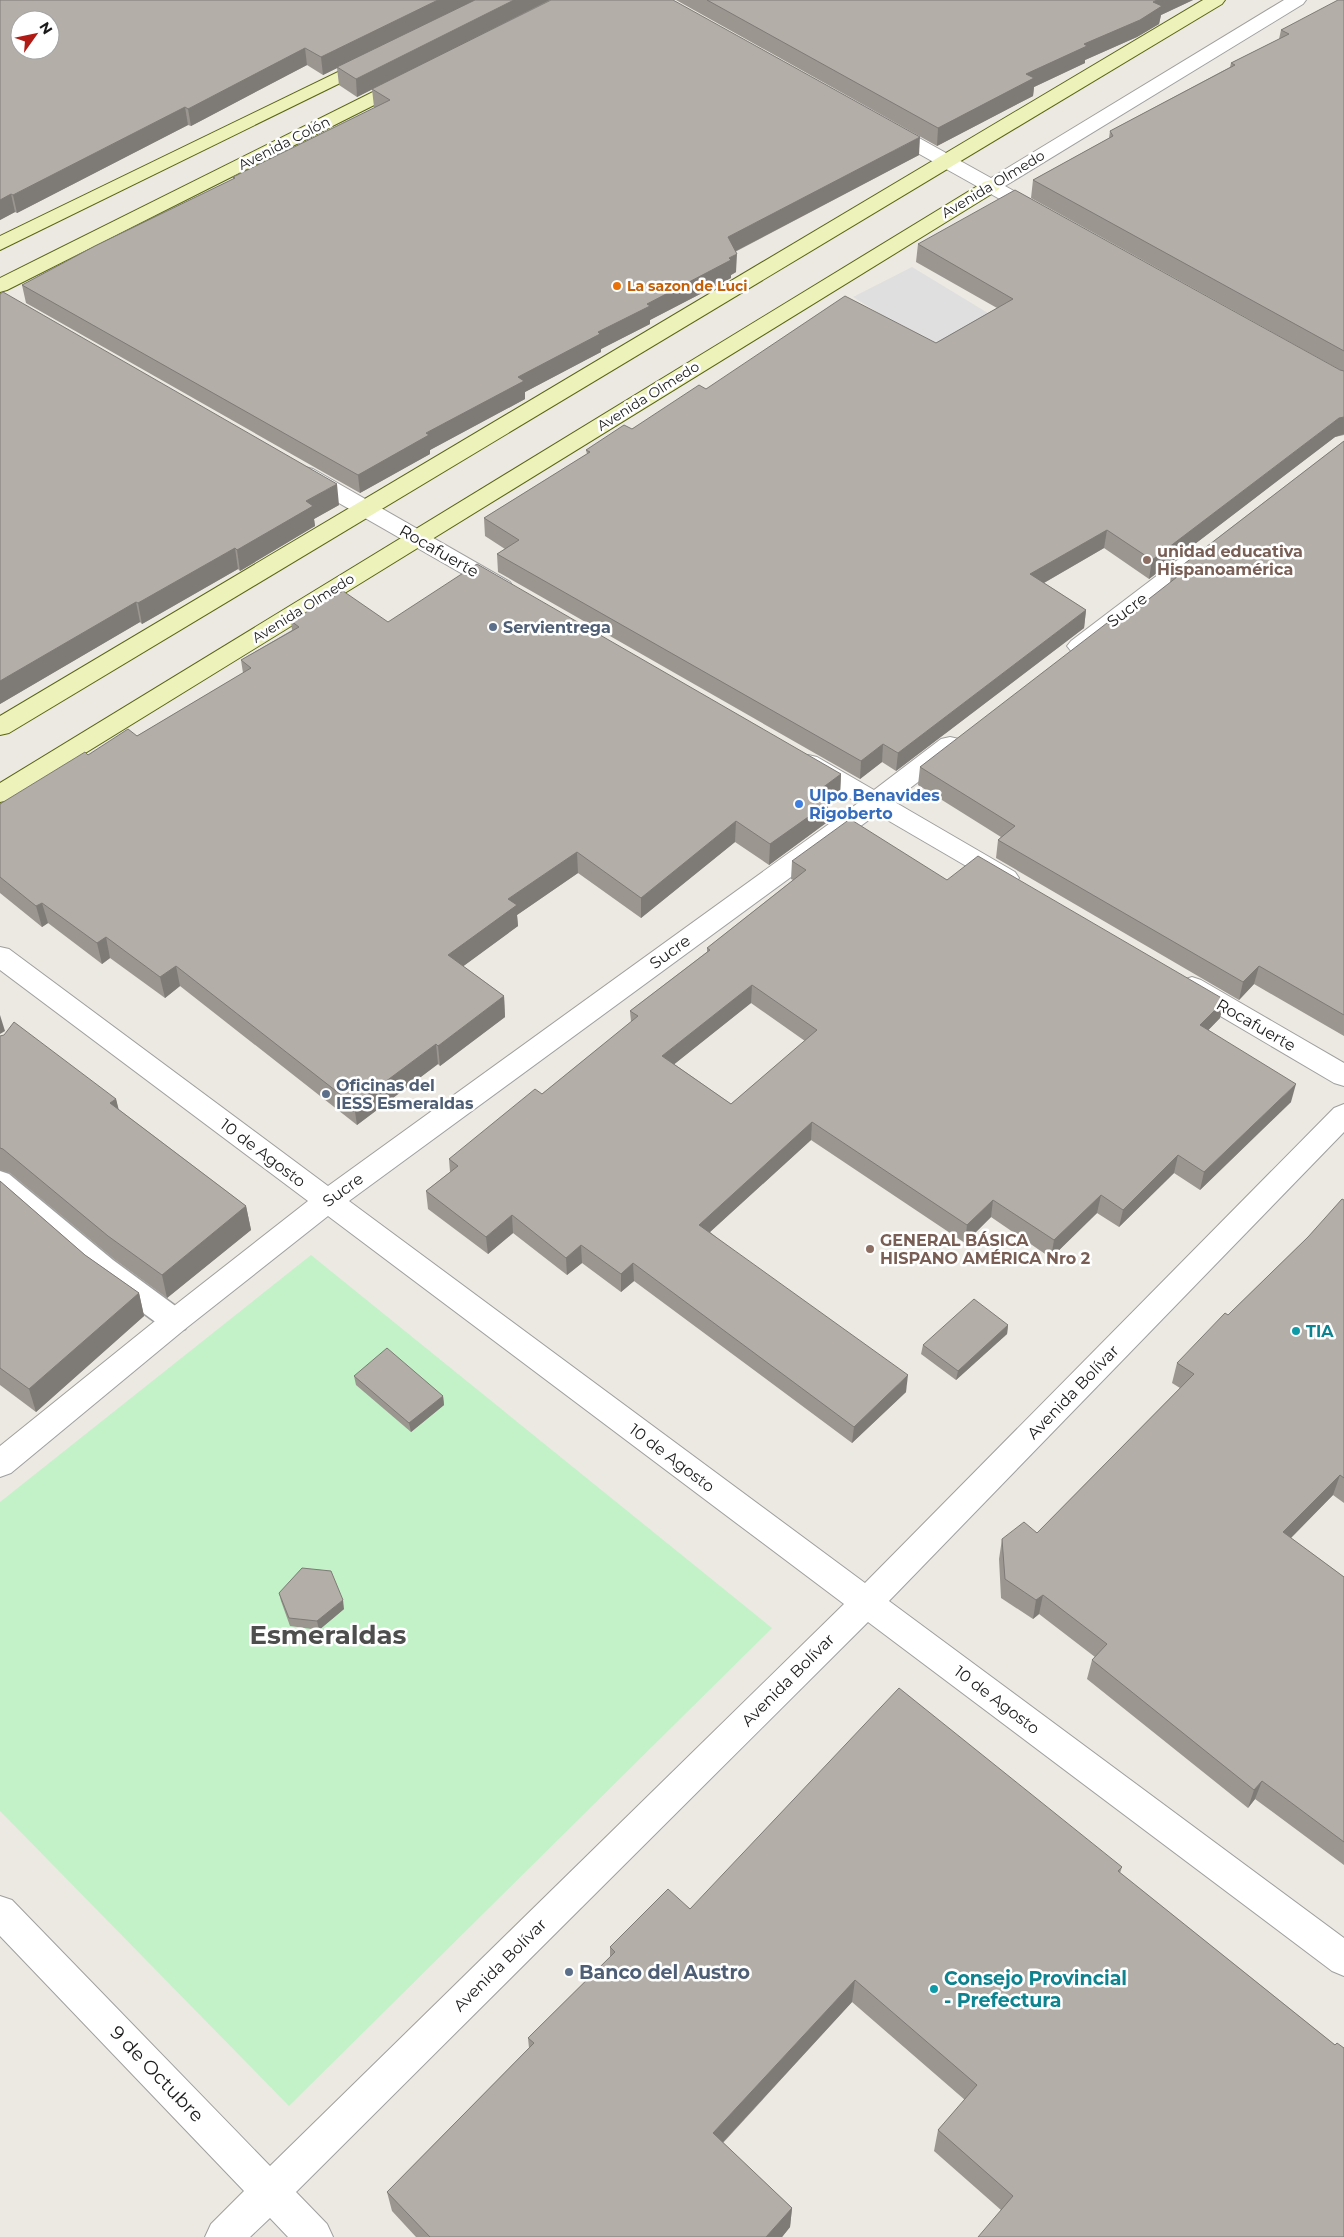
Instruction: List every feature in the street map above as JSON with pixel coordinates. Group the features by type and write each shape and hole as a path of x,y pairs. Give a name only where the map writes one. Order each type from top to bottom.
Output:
{"street":[{"path":"0,727 945,160 1216,0"},
{"name":"Avenida Olmedo","path":"0,794 1297,0"},
{"path":"0,244 385,53"},
{"name":"Avenida Colón","path":"3,296 426,71"},
{"path":"867,117 1051,220"},
{"name":"Rocafuerte","path":"289,464 519,596"},
{"name":"Sucre","path":"1059,662 1217,540"},
{"name":"Sucre","path":"0,1464 175,1320 328,1201 876,802 972,729"},
{"path":"791,753 1021,887"},
{"name":"10 de Agosto","path":"0,956 1344,1958"},
{"name":"Rocafuerte","path":"1174,977 1344,1076"},
{"name":"Avenida Bolívar","path":"224,2237 866,1603 1344,1115"},
{"name":"9 de Octubre","path":"0,1912 314,2237"}],"lane":[{"path":"0,1181 103,1268 175,1320"}],"green space":[{"path":"311,1255 772,1628 289,2106 0,1811 0,1502"}],"shaded area":[{"path":"912,267 1001,321 985,379 853,297"}],"building":[{"path":"0,0 438,0 321,57 305,48 188,109 185,107 13,195 11,194 0,200"},
{"path":"475,0 514,0 356,79 337,67"},
{"path":"551,0 673,0 920,137 728,237 737,254 729,258 731,260 647,304 650,306 598,332 600,334 518,377 524,381 426,433 429,435 358,475 22,285 95,246 390,100 372,89"},
{"path":"707,0 1157,0 1153,2 1162,6 1140,20 1084,44 1087,46 1026,74 1034,78 938,128"},
{"path":"1338,0 1344,0 1344,351 1033,180 1113,136 1110,131 1235,65 1231,63 1289,34 1281,30"},
{"path":"1015,190 1344,371 1344,417 1339,418 1152,560 1107,530 1030,574 1086,610 898,753 883,744 861,761 497,554 519,540 484,518 590,452 586,450 624,425 632,429 699,385 706,389 845,296 936,343 1013,299 918,244"},
{"path":"3,292 337,484 306,501 313,506 237,550 235,548 138,603 136,602 0,681 0,294"},
{"path":"1344,441 1344,1015 1259,966 1243,982 998,840 1015,826 920,767 1107,623 1113,627 1177,577 1171,574"},
{"path":"477,564 841,774 814,794 828,803 770,844 736,821 641,898 577,852 508,899 517,905 448,955 504,996 438,1046 436,1044 354,1105 176,966 160,977 106,937 97,943 42,903 36,906 0,877 0,804 85,752 88,755 128,729 137,736 251,668 241,660 299,627 291,621 343,591 388,622"},
{"path":"850,819 947,880 978,856 1225,1000 1200,1025 1296,1084 1204,1172 1178,1155 1123,1210 1101,1195 1054,1240 993,1200 967,1225 812,1122 699,1225 908,1375 854,1427 633,1263 621,1274 581,1245 566,1258 512,1215 486,1237 426,1191 458,1166 449,1159 535,1089 542,1094 638,1016 630,1011 710,950 707,948 806,870 792,861","holes":["752,985 817,1030 731,1104 662,1056"]},
{"path":"14,1022 116,1099 110,1103 246,1206 162,1275 108,1236 0,1148 0,1036 4,1035"},
{"path":"0,1181 85,1255 139,1293 29,1389 0,1368"},
{"path":"1342,1199 1344,1200 1344,1478 1340,1475 1283,1532 1344,1577 1344,1842 1262,1781 1254,1790 1092,1660 1107,1644 1043,1595 1036,1600 1005,1579 1002,1539 1024,1522 1037,1533 1194,1374 1177,1363 1225,1313 1228,1315 1308,1237"},
{"path":"974,1299 1008,1325 958,1371 923,1345"},
{"path":"387,1348 443,1396 409,1423 354,1376"},
{"path":"302,1568 331,1571 343,1600 317,1621 289,1618 279,1593"},
{"path":"899,1688 1122,1867 1118,1871 1335,2045 1337,2043 1344,2048 1344,2237 978,2237 1013,2196 938,2130 977,2085 855,1980 713,2133 792,2208 766,2237 430,2237 387,2192 534,2043 528,2038 615,1952 610,1947 668,1889 690,1909"}],"place":[{"name":"La sazon de Luci","path":"617,286"},
{"name":"unidad educativa Hispanoamérica","path":"1147,560"},
{"name":"Servientrega","path":"493,627"},
{"name":"Ulpo Benavides Rigoberto","path":"799,804"},
{"name":"Oficinas del IESS Esmeraldas","path":"326,1094"},
{"name":"GENERAL BÁSICA HISPANO AMÉRICA Nro 2","path":"870,1249"},
{"name":"TIA","path":"1296,1331"},
{"name":"Banco del Austro","path":"569,1972"},
{"name":"Consejo Provincial - Prefectura","path":"934,1989"}],"district":[{"name":"Esmeraldas","path":"328,1635"}]}
